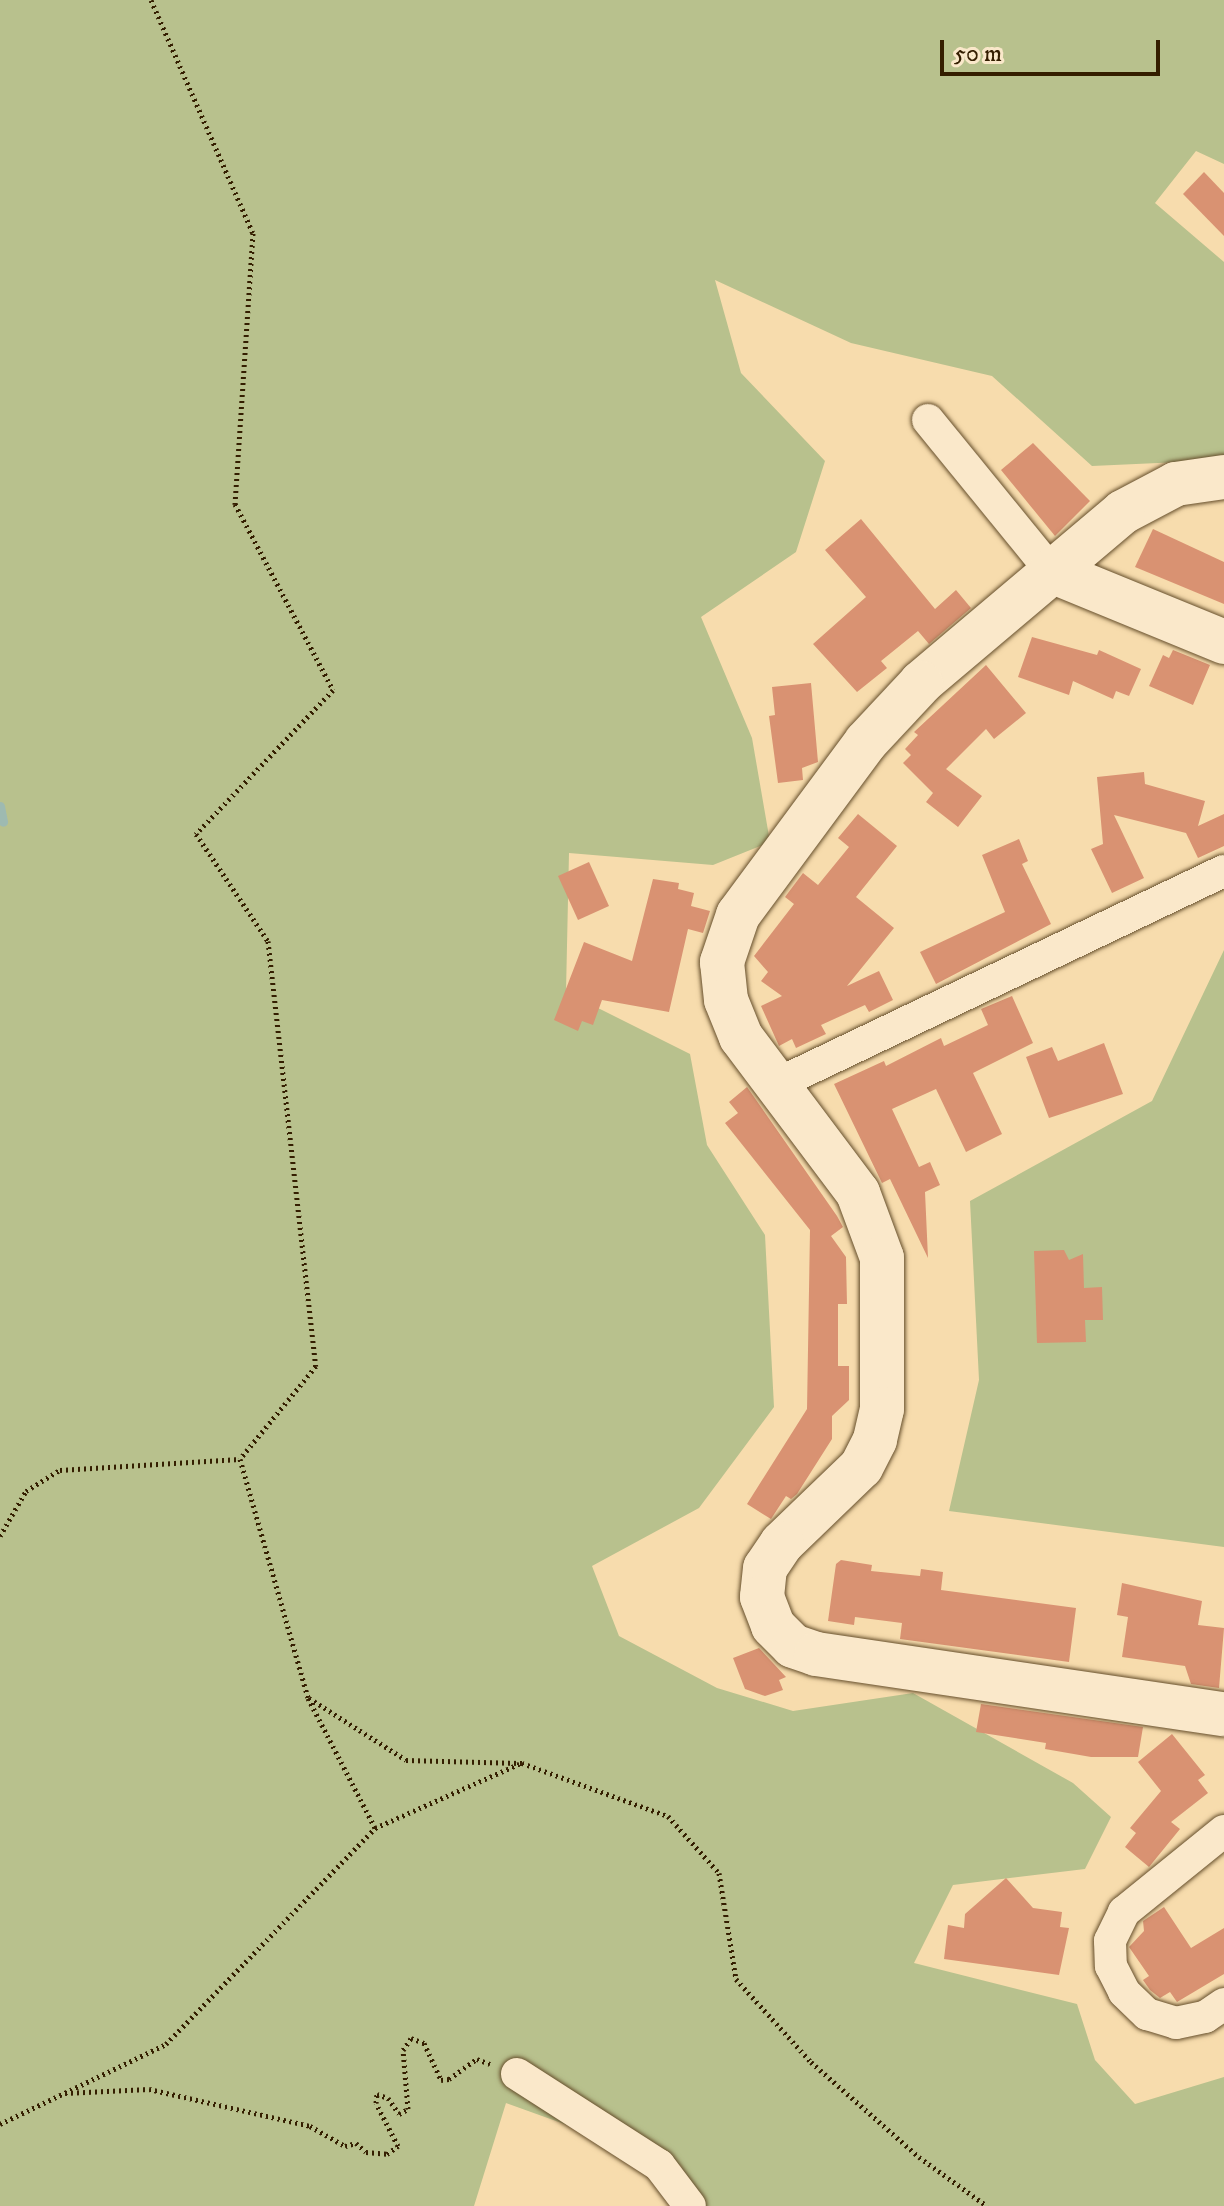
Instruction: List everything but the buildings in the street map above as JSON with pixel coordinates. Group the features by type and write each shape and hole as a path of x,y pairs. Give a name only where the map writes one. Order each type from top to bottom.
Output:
{"street":[{"path":"928,420 1051,571 1224,642"},
{"path":"1224,477 1176,484 1147,495 1051,571 921,683 866,742 738,915 722,962 726,1000 741,1037 858,1193 882,1258 882,1409 875,1440 861,1467 782,1543 765,1568 762,1597 773,1626 793,1646 816,1654 1224,1714"},
{"path":"775,1085 1224,871"},
{"path":"1224,1831 1124,1912 1110,1941 1111,1966 1124,1992 1147,2014 1176,2023 1205,2017 1224,2004"},
{"path":"517,2074 659,2165 690,2206"}],"path":[{"path":"0,1536 26,1491 60,1470 240,1459 316,1366 268,941 196,834 333,690 235,504 253,233 151,0"},
{"path":"240,1459 308,1698 375,1828"},
{"path":"308,1698 406,1760 522,1763 668,1816 719,1873 736,1979 811,2062 919,2157 987,2206"},
{"path":"0,2124 166,2044 328,1870 375,1828 522,1763"},
{"path":"65,2093 149,2089 310,2126 345,2146 356,2143 366,2152 387,2154 398,2146 376,2103 377,2094 388,2098 399,2114 408,2109 403,2050 411,2038 424,2043 441,2080 449,2079 477,2059 517,2074"}],"green space":[{"path":"0,0 1224,0 1224,164 1196,151 1155,203 1224,262 1224,460 1092,466 992,376 851,343 715,280 741,373 825,461 796,552 701,617 752,738 770,842 713,865 569,853 566,992 690,1054 707,1145 765,1235 774,1407 699,1508 592,1566 619,1636 717,1688 793,1711 913,1693 1073,1783 1111,1817 1085,1869 953,1885 914,1963 1077,2004 1095,2060 1135,2104 1224,2077 1224,2206 689,2206 681,2166 506,2103 474,2206 0,2206"},
{"path":"1224,950 1224,1547 949,1511 979,1380 970,1201 1152,1101"}],"waterway":[{"path":"0,806 3,822"}]}
